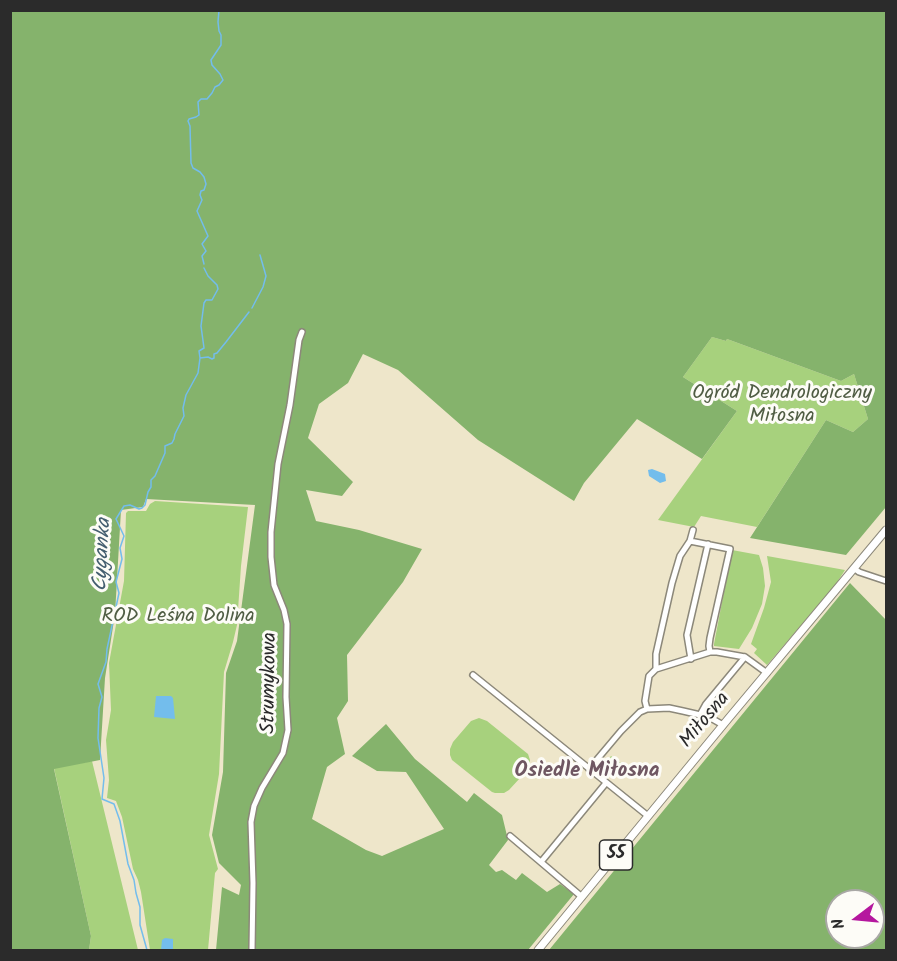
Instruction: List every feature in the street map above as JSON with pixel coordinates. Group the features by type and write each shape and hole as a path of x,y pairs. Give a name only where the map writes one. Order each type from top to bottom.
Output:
{"main road":[{"name":"55","path":"857,566 886,530"},
{"name":"Miłosna","path":"538,951 857,566"}],"street":[{"name":"Strumykowa","path":"252,951 251,822 254,806 262,788 283,753 288,730 287,624 274,585 271,532 278,464 302,332"},
{"path":"656,669 656,654 672,583 680,556 690,541 693,530"},
{"path":"690,541 730,549 710,638 710,652"},
{"path":"691,658 687,635 708,544"},
{"path":"857,566 859,572 886,581"},
{"path":"647,709 645,701 649,676 656,669 710,652 746,657 767,673"},
{"path":"700,715 706,704 746,657"},
{"path":"473,675 648,816"},
{"path":"589,769 621,731 640,712 647,709 669,708 716,720 723,725"},
{"path":"541,862 606,783"},
{"path":"510,836 582,897"}],"green space":[{"path":"10,11 886,11 886,507 846,555 750,538 826,420 853,432 868,419 854,374 841,381 727,339 726,341 712,337 683,377 737,411 702,459 637,419 584,483 574,501 478,440 398,370 363,354 348,383 319,404 308,438 353,482 342,496 306,490 316,521 359,530 422,549 403,582 347,655 348,701 337,718 345,754 327,767 312,819 366,850 382,856 444,829 406,772 377,771 352,756 386,724 415,759 467,802 474,793 502,815 508,840 489,865 496,872 502,870 516,880 522,873 547,892 560,884 574,894 528,950 216,950 222,887 239,895 241,885 219,863 212,835 223,772 226,673 237,641 255,505 146,499 143,507 121,510 115,614 105,678 100,760 54,769 91,936 89,950 11,950"},
{"name":"Ogród Dendrologiczny Miłosna","path":"712,337 726,341 727,339 841,381 854,374 868,419 853,432 826,420 757,527 701,516 694,527 658,520 737,411 683,377"},
{"name":"ROD Leśna Dolina","path":"155,501 248,507 237,625 224,672 219,774 209,835 218,869 215,873 208,950 150,950 141,892 133,869 122,817 116,801 107,798 109,780 106,740 111,710 109,663 124,581 126,513 146,511"},
{"path":"732,550 759,555 765,586 762,604 752,628 739,649 714,646"},
{"path":"767,556 845,570 834,587 767,665 754,653 757,649 751,644 771,582"},
{"path":"850,583 886,620 886,950 549,950"},
{"path":"479,718 487,721 528,754 530,760 529,767 504,793 492,792 452,760 450,755 453,742 471,721"},
{"path":"611,756 624,765 615,777 602,767"},
{"path":"92,761 138,950 89,950 91,936 54,768"}],"water":[{"path":"652,469 665,474 666,481 660,483 649,476 648,470"},
{"path":"156,696 173,698 175,719 154,717"},
{"path":"173,939 173,950 161,950 162,940"}],"waterway":[{"name":"Cyganka","path":"204,264 202,256 206,251 202,244 208,236 197,211 202,200 201,191 204,190 206,184 204,177 193,168 191,163 188,121 199,115 198,102 201,99 207,99 223,80 211,60 221,45 219,10"},
{"path":"252,308 266,276 260,255"},
{"name":"Cyganka","path":"147,950 140,925 140,907 128,864 120,821 114,804 102,799 104,778 98,738 99,708 102,697 98,684 106,662 119,593 116,582 122,559 120,548 124,536 116,519 124,506 130,505 139,509 145,505 151,480 165,453 165,446 172,443 184,416 186,395 198,373 199,351 204,348 201,326 204,303 206,300 212,300 218,289 204,268"},
{"path":"200,358 214,358 214,354 249,312"}],"district":[{"name":"Osiedle Miłosna","path":"587,772"}]}
